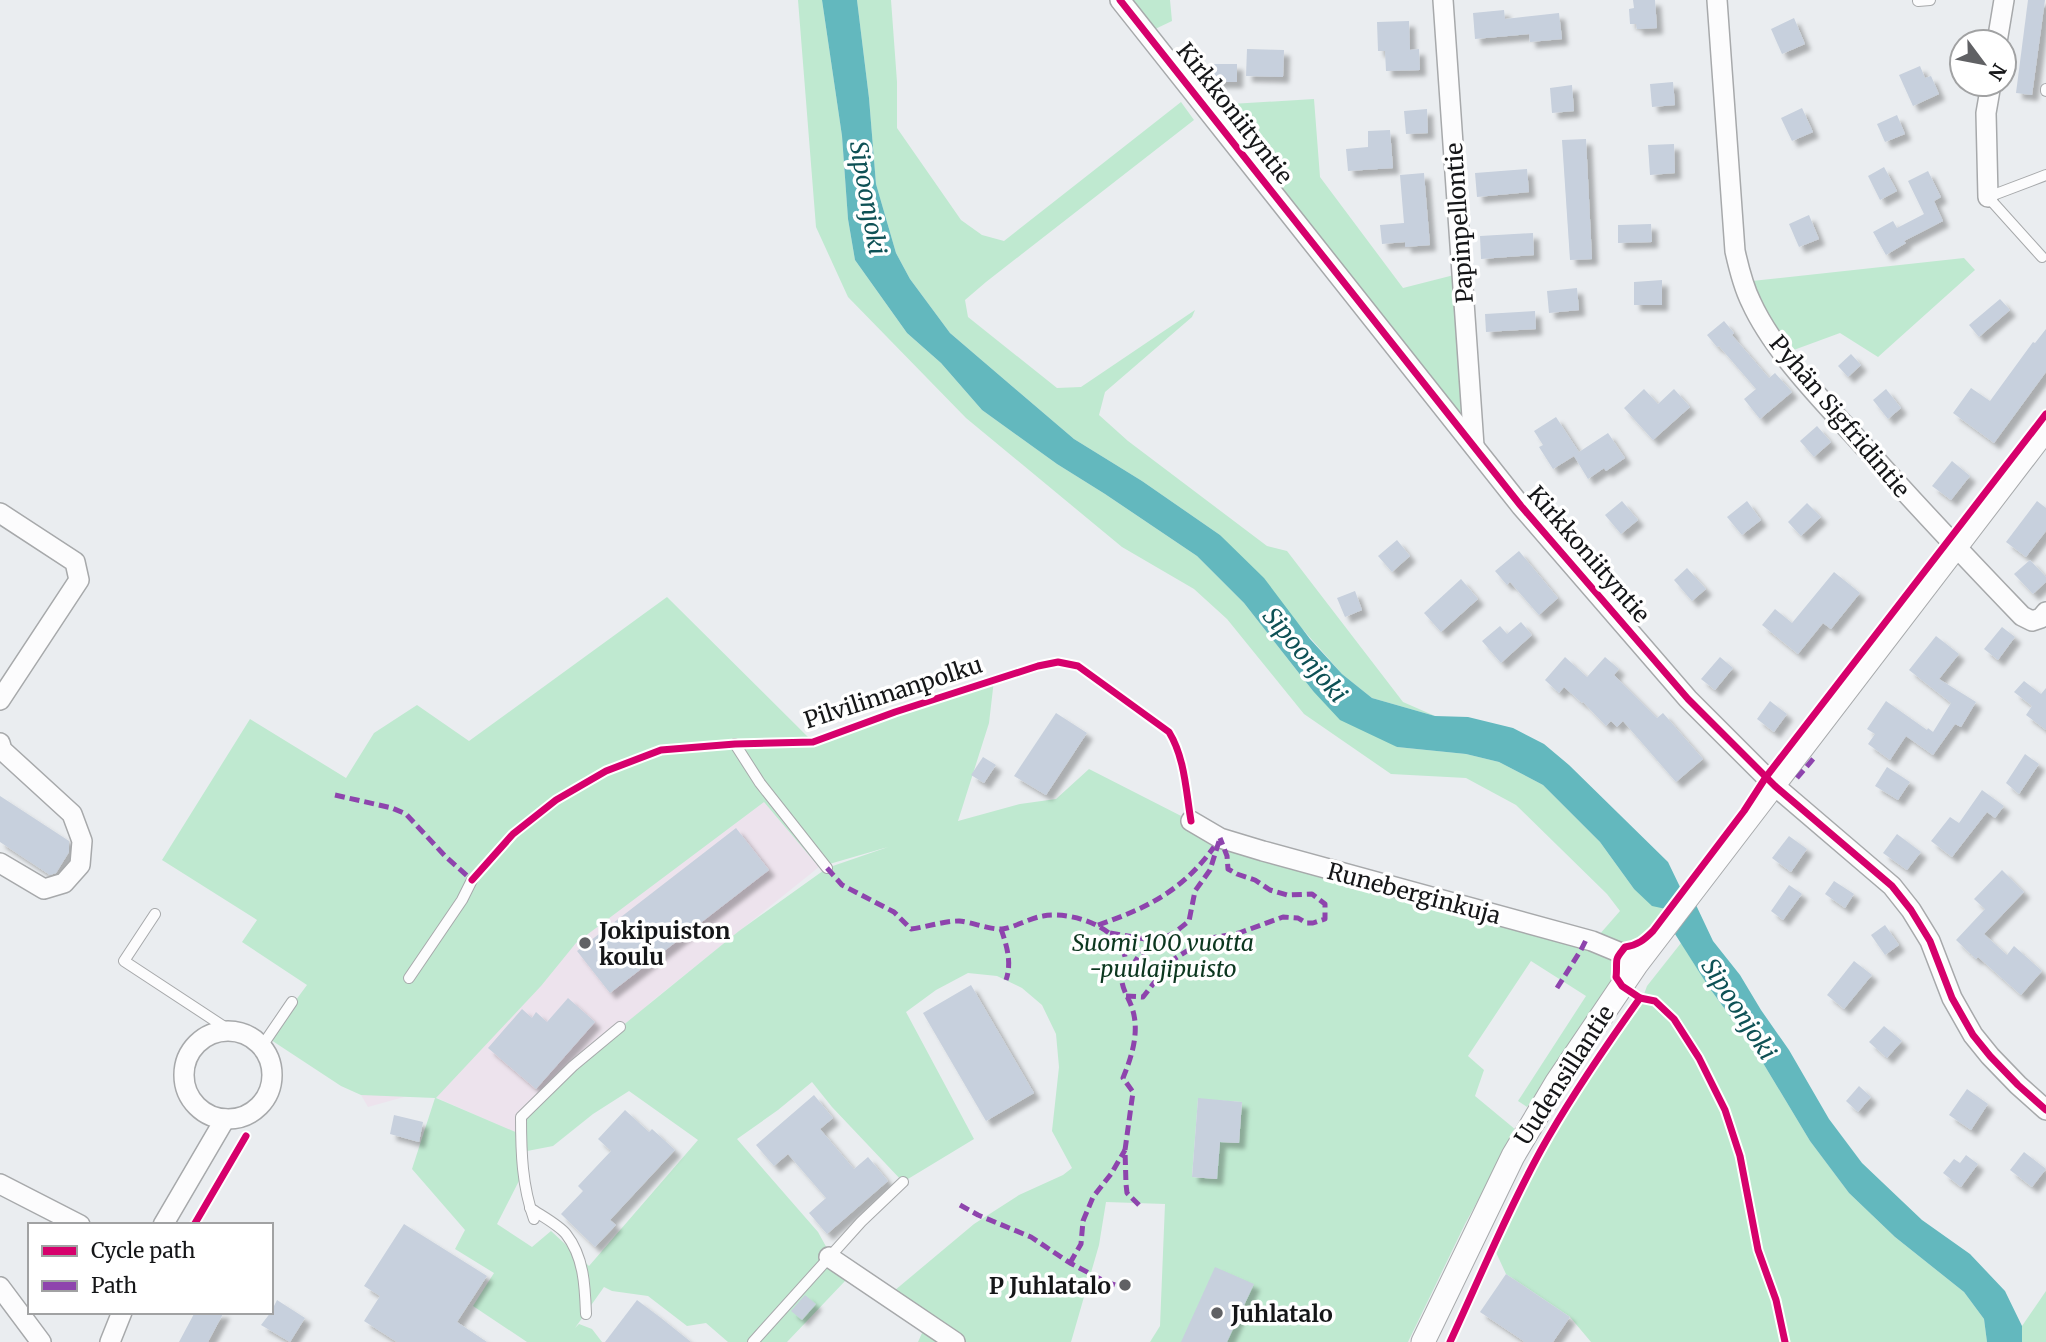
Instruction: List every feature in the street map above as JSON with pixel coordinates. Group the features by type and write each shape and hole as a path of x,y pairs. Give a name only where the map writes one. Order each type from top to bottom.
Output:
{"street":[{"name":"Kirkkoniityntie","path":"1120,0 1521,506 1688,699 1774,786 1892,886 1930,941 1952,998 1973,1035 2018,1085 2046,1110"},
{"name":"Papinpellontie","path":"1443,0 1474,446"},
{"name":"Pyhän Sigfridintie","path":"1717,0 1735,251 1742,281 1751,302 1763,324 1800,375 1956,548 2022,616 2039,616"},
{"path":"1999,28 2004,0"},
{"path":"1988,197 1986,113 1989,98"},
{"name":"Uudensillantie","path":"1423,1342 1513,1156 1557,1082 1636,965 2046,429"},
{"path":"0,513 75,562 79,580 0,700"},
{"path":"0,743 2,750 72,814 82,841 80,865 64,883 44,889 0,863"},
{"name":"Runeberginkuja","path":"1191,821 1220,838 1263,851 1592,942 1621,953 1636,965"},
{"path":"229,1030 253,1037 270,1059 273,1073 271,1088 254,1111 240,1118 225,1119 204,1112 188,1095 184,1081 184,1065 190,1051 200,1040 214,1032 229,1030"},
{"path":"164,1223 225,1119"},
{"path":"0,1184 76,1223"},
{"path":"829,1257 955,1342"},
{"path":"0,1287 41,1342"},
{"path":"110,1342 121,1314"}],"lane":[{"path":"1918,1 1930,0"},
{"path":"2042,257 1988,197 2046,176"},
{"path":"734,744 760,783 827,868"},
{"path":"409,978 462,900 472,880"},
{"path":"155,914 124,961 229,1030"},
{"path":"262,1046 292,1002"},
{"path":"534,1219 526,1198 521,1153 521,1117 573,1066 620,1027"},
{"path":"753,1342 861,1222 903,1182"},
{"path":"530,1208 566,1232 585,1280 586,1314"}],"shaded area":[{"name":"Jokipuiston koulu","path":"751,786 819,867 651,1002 521,1135 435,1097 404,1097 368,1107 361,1095 411,995"}],"green space":[{"path":"798,0 822,0 842,136 848,219 855,260 907,333 941,363 982,410 1057,464 1197,556 1244,603 1313,691 1397,747 1466,754 1499,762 1543,785 1600,842 1634,889 1666,909 1648,932 1629,943 1616,942 1599,935 1620,911 1607,894 1516,805 1466,778 1391,774 1304,714 1227,619 1194,589 1122,547 966,418 848,297 816,227"},
{"path":"857,0 891,0 897,82 897,128 961,220 982,235 1004,241 1181,102 1194,120 965,300 968,317 1057,388 1081,387 1195,310 1192,317 1105,392 1099,415 1128,441 1267,546 1287,551 1403,702 1435,716 1372,698 1342,674 1220,535 1142,481 1074,439 950,333 910,279 896,253 876,184"},
{"path":"1131,0 1170,0 1172,21 1153,30"},
{"path":"1314,99 1320,177 1403,288 1454,275 1466,412 1460,419 1214,105"},
{"path":"1964,258 1975,270 1878,357 1840,333 1791,351 1769,323 1752,281"},
{"name":"Suomi 100 vuotta -puulajipuisto","path":"667,597 813,742 994,680 989,723 958,821 1020,804 1056,799 1089,769 1191,821 1586,940 1616,961 1615,975 1527,1107 1518,1101 1586,996 1531,961 1468,1056 1484,1070 1475,1096 1516,1130 1465,1224 1408,1342 1150,1342 1160,1326 1165,1204 1106,1202 1099,1245 1071,1342 918,1342 927,1322 888,1296 974,1224 1019,1195 1063,1175 1072,1168 1052,1131 1059,1067 1056,1034 1042,1005 1022,988 997,976 968,973 936,990 906,1012 974,1139 903,1182 812,1082 737,1139 818,1232 845,1281 787,1342 728,1342 706,1323 687,1326 648,1296 612,1291 604,1287 575,1328 579,1324 592,1329 602,1342 527,1342 473,1306 494,1273 455,1249 465,1230 412,1169 435,1098 361,1095 341,1086 268,1038 307,985 242,942 257,920 162,860 250,719 346,778 374,733 417,705 469,741","holes":["764,802 819,867 888,847 827,868 739,931 573,1066 521,1117 520,1134 436,1098 541,986 576,943","629,1091 698,1140 589,1266 551,1231 532,1247 497,1224 523,1173 522,1152 553,1146 593,1114","1198,1099 1242,1102 1239,1143 1220,1142 1216,1179 1192,1177"]},
{"path":"1681,943 1708,986 1757,1053 1810,1141 1849,1193 1895,1237 1964,1292 1984,1319 1987,1342 1591,1342 1570,1317 1506,1274 1494,1248 1567,1112 1639,1008 1647,986"},
{"path":"2046,1291 2046,1342 2022,1342 2022,1326"}],"water":[{"name":"Sipoonjoki","path":"822,0 857,0 876,184 896,253 910,279 950,333 1074,439 1142,481 1220,535 1264,578 1310,639 1342,674 1372,698 1435,716 1468,717 1513,728 1544,744 1668,862 1681,889 1666,909 1652,906 1634,889 1600,842 1543,785 1499,762 1466,754 1397,747 1340,720 1313,691 1244,603 1197,556 1057,464 982,410 941,363 907,333 855,260 848,219 842,136"},
{"name":"Sipoonjoki","path":"1696,905 1713,941 1740,975 1789,1050 1829,1119 1862,1163 1922,1220 1970,1254 2005,1291 2022,1326 2022,1342 1987,1342 1984,1319 1964,1292 1895,1237 1849,1193 1810,1141 1757,1053 1708,986 1675,934"}],"building":[{"path":"1633,0 1655,0 1657,28 1637,29 1636,24 1630,24 1629,9 1634,8"},
{"path":"2028,0 2045,0 2032,95 2018,93"},
{"path":"1504,10 1505,19 1559,13 1562,39 1530,42 1529,34 1475,39 1473,13"},
{"path":"1794,18 1805,44 1782,54 1771,29"},
{"path":"1409,21 1410,50 1419,49 1420,70 1386,71 1385,51 1378,51 1377,22"},
{"path":"1247,49 1284,50 1283,77 1246,76"},
{"path":"1213,64 1237,64 1237,82 1213,82"},
{"path":"1920,66 1925,78 1931,76 1939,94 1913,106 1899,75"},
{"path":"1673,82 1675,105 1652,107 1650,84"},
{"path":"1572,85 1574,111 1552,113 1550,88"},
{"path":"1802,108 1813,132 1792,141 1781,118"},
{"path":"1427,109 1428,133 1406,134 1404,111"},
{"path":"1897,115 1905,134 1885,142 1877,124"},
{"path":"1390,130 1393,168 1348,171 1346,149 1368,147 1368,131"},
{"path":"1586,139 1592,259 1570,260 1562,140"},
{"path":"1674,144 1675,173 1650,175 1648,145"},
{"path":"1884,167 1897,191 1880,200 1868,176"},
{"path":"1527,169 1529,192 1477,197 1475,173"},
{"path":"1928,171 1941,197 1934,201 1943,221 1904,241 1906,243 1886,255 1873,232 1893,221 1897,228 1924,214 1908,181"},
{"path":"1424,173 1430,245 1405,247 1405,242 1382,244 1380,225 1404,223 1400,175"},
{"path":"1809,215 1819,239 1799,247 1789,224"},
{"path":"1651,224 1652,242 1618,243 1618,225"},
{"path":"1533,233 1534,255 1481,259 1480,236"},
{"path":"1662,280 1662,305 1634,305 1634,282"},
{"path":"1577,288 1579,310 1549,313 1547,291"},
{"path":"2000,299 2010,310 1979,337 1969,325"},
{"path":"1535,311 1536,329 1486,332 1485,314"},
{"path":"1724,321 1734,333 1732,335 1769,378 1775,373 1792,392 1760,419 1744,399 1756,389 1707,335"},
{"path":"2046,329 2046,372 1994,443 1953,413 1971,388 1990,401 2033,342 2035,343"},
{"path":"1851,354 1861,365 1848,377 1838,366"},
{"path":"1644,389 1658,404 1674,389 1690,407 1653,440 1624,408"},
{"path":"1886,389 1901,408 1888,419 1873,400"},
{"path":"1556,417 1579,452 1608,433 1625,458 1588,479 1574,456 1553,469 1539,447 1543,445 1534,431"},
{"path":"1817,426 1831,442 1814,457 1800,441"},
{"path":"1952,461 1970,476 1951,500 1932,486"},
{"path":"1622,501 1638,520 1621,534 1605,515"},
{"path":"1747,501 1761,520 1742,535 1727,517"},
{"path":"2037,501 2046,508 2046,531 2026,557 2006,542"},
{"path":"1807,503 1821,517 1801,536 1788,522"},
{"path":"1397,540 1410,556 1392,572 1378,556"},
{"path":"1519,551 1558,598 1539,615 1510,582 1507,585 1495,571"},
{"path":"2030,560 2046,577 2046,582 2033,594 2014,574"},
{"path":"1687,568 1706,589 1692,601 1674,580"},
{"path":"1834,572 1860,593 1831,629 1823,623 1798,654 1762,625 1775,609 1792,623"},
{"path":"1461,579 1478,599 1441,632 1424,613"},
{"path":"1355,591 1362,610 1345,617 1337,598"},
{"path":"1521,622 1532,635 1501,663 1482,641 1500,626 1507,634"},
{"path":"2002,627 2015,637 1998,660 1984,649"},
{"path":"1936,636 1959,654 1939,679 1976,702 1961,727 1955,724 1933,755 1906,736 1890,760 1868,744 1875,734 1867,729 1886,701 1933,732 1951,703 1909,670"},
{"path":"1565,657 1587,677 1605,657 1619,669 1614,675 1657,718 1663,713 1703,759 1676,782 1623,721 1617,727 1611,721 1606,726 1564,687 1559,693 1545,680"},
{"path":"1720,657 1733,668 1715,690 1701,679"},
{"path":"2024,681 2041,694 2046,688 2046,730 2026,715 2032,706 2014,692"},
{"path":"1770,701 1787,714 1774,732 1757,719"},
{"path":"1056,713 1087,733 1046,795 1014,776"},
{"path":"2025,754 2039,764 2019,794 2006,783"},
{"path":"983,757 996,765 984,783 971,775"},
{"path":"1887,767 1910,782 1898,800 1875,786"},
{"path":"1982,790 2004,806 1995,818 1987,812 1952,857 1931,841 1950,817 1959,823"},
{"path":"0,796 69,841 69,852 56,873 50,875 0,842"},
{"path":"736,828 769,870 610,993 577,951"},
{"path":"1897,834 1921,852 1907,870 1883,853"},
{"path":"1789,836 1807,849 1791,872 1772,858"},
{"path":"2002,870 2024,892 1984,934 2007,955 2014,946 2042,971 2021,995 1956,940 1985,909 1974,899"},
{"path":"1834,881 1854,894 1845,908 1825,894"},
{"path":"1789,885 1802,894 1783,920 1771,911"},
{"path":"1885,925 1899,945 1885,955 1871,935"},
{"path":"1854,961 1872,975 1844,1009 1827,995"},
{"path":"971,985 1034,1093 986,1121 923,1013"},
{"path":"568,998 595,1022 536,1089 488,1048 522,1009 532,1018 536,1012 547,1022"},
{"path":"1884,1026 1902,1041 1887,1058 1869,1042"},
{"path":"1859,1086 1871,1097 1858,1112 1846,1101"},
{"path":"1967,1089 1988,1104 1971,1130 1949,1115"},
{"path":"814,1095 833,1118 820,1129 854,1169 868,1157 888,1181 827,1234 809,1213 826,1198 788,1154 774,1166 756,1145"},
{"path":"1198,1098 1242,1102 1239,1143 1220,1142 1217,1179 1192,1177"},
{"path":"625,1110 649,1132 652,1129 675,1150 610,1220 616,1225 595,1247 561,1214 583,1191 578,1186 611,1151 598,1139"},
{"path":"394,1115 423,1122 419,1142 390,1134"},
{"path":"2024,1152 2046,1169 2032,1187 2010,1170"},
{"path":"1966,1155 1978,1164 1961,1187 1943,1173 1954,1159 1960,1163"},
{"path":"404,1224 487,1276 457,1322 487,1342 397,1342 364,1321 380,1296 364,1286"},
{"name":"Juhlatalo","path":"1215,1267 1254,1284 1227,1342 1181,1342"},
{"path":"1506,1274 1570,1317 1553,1342 1525,1342 1480,1312"},
{"path":"805,1295 816,1304 802,1320 791,1311"},
{"path":"277,1300 305,1318 290,1342 261,1325 269,1314 273,1314"},
{"path":"637,1300 661,1318 691,1342 605,1342"},
{"path":"194,1314 223,1314 208,1342 179,1342"}],"marked path":[{"path":"1797,778 1814,758"},
{"path":"335,795 392,808 406,814 446,857 472,880"},
{"path":"1126,996 1143,997 1171,961 1206,939 1239,933 1283,917 1298,918 1306,923 1325,919 1325,904 1312,894 1287,895 1270,890 1255,880 1228,869 1227,856 1220,838"},
{"path":"1139,1205 1127,1193 1126,1184 1125,1150 1133,1092 1123,1078 1132,1052 1135,1026 1132,1008 1122,982 1138,957 1157,941 1174,933 1189,921 1195,891 1210,870 1220,838"},
{"path":"1098,925 1133,912 1163,896 1190,875 1214,847"},
{"path":"827,868 842,885 894,912 911,929 959,921 1002,929 1038,917 1056,915 1087,921 1113,936 1121,947 1126,960 1124,975"},
{"path":"1001,929 1009,961 1006,980"},
{"path":"1110,933 1157,941"},
{"path":"1557,988 1586,940"},
{"path":"1070,1263 1081,1244 1083,1221 1093,1197 1125,1150"},
{"path":"960,1205 1031,1237 1070,1263 1106,1282 1133,1291"}],"cycle path":[{"path":"1120,0 1521,506 1688,699 1775,786 1892,886 1930,941 1952,998 1973,1035 2018,1085 2046,1110"},
{"path":"1450,1342 1505,1221 1541,1150 1564,1110 1640,998 1622,986 1616,977 1618,956 1625,947 1640,942 1653,931 1744,811 1766,777 2046,414"},
{"name":"Pilvilinnanpolku","path":"472,880 513,834 556,800 606,771 661,750 735,744 813,742 895,712 1058,662 1078,666 1169,732 1182,764 1191,821"},
{"path":"1640,998 1655,1001 1674,1019 1699,1058 1725,1110 1740,1156 1758,1250 1776,1300 1785,1342"},
{"path":"195,1223 246,1136"}],"place":[{"name":"Jokipuiston koulu","path":"585,943"},
{"name":"P Juhlatalo","path":"1125,1285"},
{"name":"Juhlatalo","path":"1217,1313"}]}
